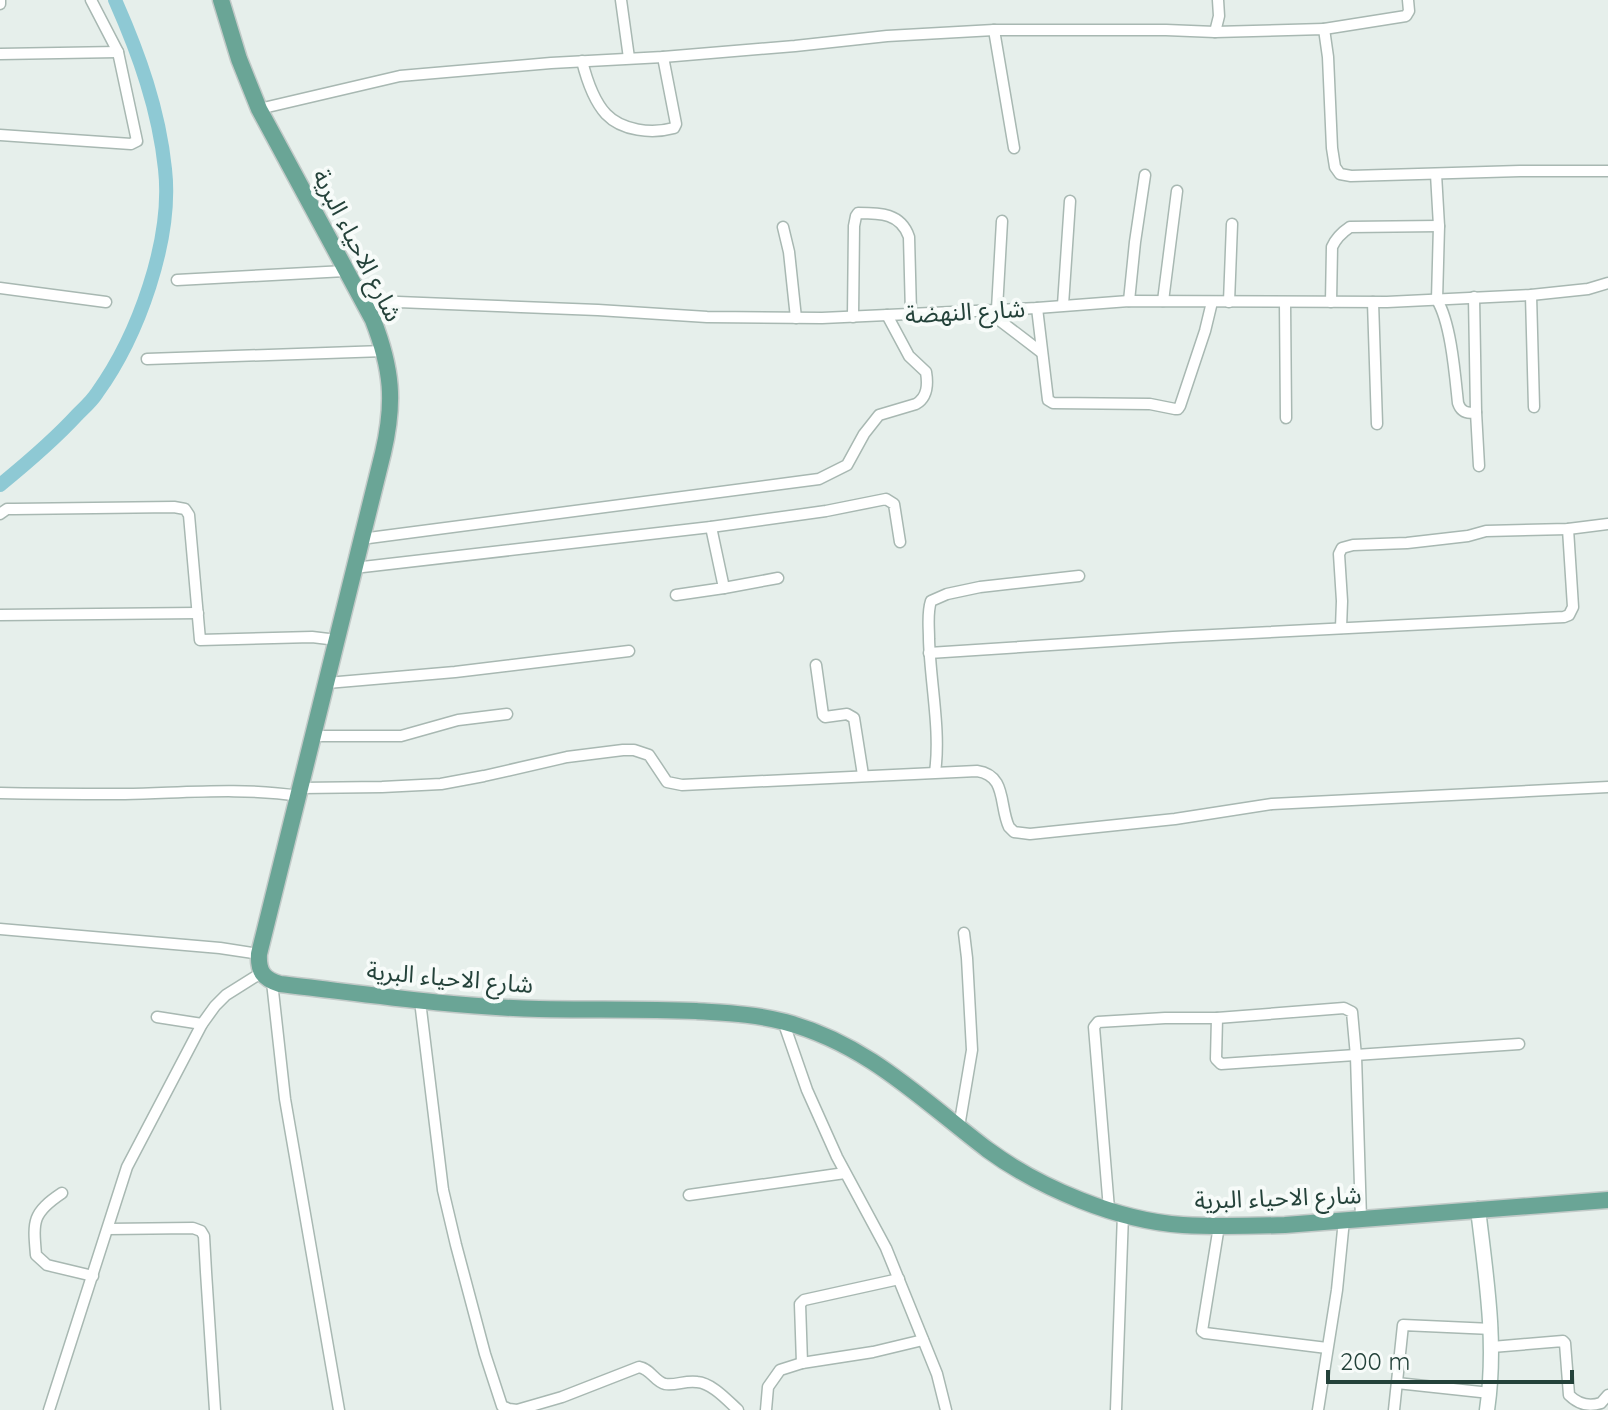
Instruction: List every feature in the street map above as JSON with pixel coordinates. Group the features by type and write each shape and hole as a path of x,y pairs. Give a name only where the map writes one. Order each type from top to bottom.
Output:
{"main road":[{"name":"شارع الاحياء البرية","path":"221,0 239,59 259,109 373,320 384,351 391,390 385,444 259,954 259,965 266,977 280,984 420,1001 535,1009 738,1013 783,1021 832,1038 857,1052 905,1084 1003,1160 1048,1187 1116,1211 1180,1225 1285,1225 1608,1200"},
{"path":"1478,1209 1492,1329 1487,1410"}],"street":[{"path":"0,135 137,141 118,52 91,0"},
{"path":"621,0 629,58"},
{"path":"1215,32 1219,16 1218,0"},
{"path":"259,109 400,76 663,57 887,36 994,30 1215,32 1324,29 1406,16 1408,0"},
{"path":"1324,29 1332,148 1335,167 1340,174 1608,171"},
{"path":"994,30 1014,148"},
{"path":"0,54 118,52"},
{"path":"582,61 585,76 609,117 643,131 669,130 676,124 663,57"},
{"path":"1436,174 1439,226 1437,300 1442,307 1452,353 1458,403 1465,412 1476,412"},
{"path":"1129,301 1145,175"},
{"path":"1163,301 1177,191"},
{"path":"1063,305 1070,201"},
{"path":"853,317 854,226 858,213 889,215 900,220 906,228 909,237 911,313"},
{"path":"1002,221 991,310 1041,352"},
{"path":"1229,302 1232,224"},
{"path":"1331,302 1332,247 1342,232 1350,227 1439,226"},
{"path":"783,227 793,277 796,318"},
{"path":"177,280 345,271"},
{"name":"شارع النهضة","path":"365,307 398,302 680,316 853,317 1129,301 1285,303 1437,300 1531,295 1588,289 1608,283"},
{"path":"0,288 106,302"},
{"path":"1531,295 1534,407"},
{"path":"1474,297 1479,466"},
{"path":"1037,308 1048,400 1053,403 1150,404 1178,409 1212,302"},
{"path":"1373,302 1377,424"},
{"path":"1285,303 1286,418"},
{"path":"361,539 819,479 847,465 879,415 916,404 922,401 927,391 926,372 909,356 887,315"},
{"path":"147,359 384,351"},
{"path":"354,568 711,527 886,499 894,504 900,542"},
{"path":"0,514 7,509 185,509 189,515 200,640 312,637 337,640"},
{"path":"1341,628 1339,554 1342,548 1453,538 1486,531 1568,529 1608,524"},
{"path":"711,527 724,588"},
{"path":"929,653 1569,615 1573,607 1568,529"},
{"path":"935,772 936,737 929,653 928,610 931,601 936,597 980,587 1079,576"},
{"path":"676,595 778,578"},
{"path":"0,615 198,613"},
{"path":"327,683 442,674 629,651"},
{"path":"816,665 823,715 850,714 856,723 863,775"},
{"path":"314,736 401,736 458,720 507,714"},
{"path":"0,793 300,792 441,784 567,757 634,750 649,755 667,782 682,785 986,772 998,784 1009,827 1021,834 1175,819 1272,804 1608,787"},
{"path":"0,929 259,954"},
{"path":"959,1127 972,1050 964,933"},
{"path":"49,1410 127,1167 202,1024 226,995 266,977 339,1410"},
{"path":"420,1001 443,1190 502,1406 517,1410 562,1397 639,1367 649,1370 656,1379 666,1384 698,1381 738,1410"},
{"path":"1116,1410 1116,1211 1095,1025 1112,1021 1217,1018 1344,1008 1352,1012 1356,1056 1353,1219 1337,1290 1318,1410"},
{"path":"157,1017 202,1024"},
{"path":"1217,1018 1216,1059 1221,1064 1519,1044"},
{"path":"783,1021 807,1090 899,1279 937,1374 946,1410"},
{"path":"689,1195 845,1173"},
{"path":"62,1193 45,1204 34,1225 36,1255 47,1265 93,1276"},
{"path":"1219,1226 1202,1331 1327,1348"},
{"path":"108,1229 193,1228 204,1236 215,1410"},
{"path":"802,1363 800,1304 804,1300 899,1279"},
{"path":"1394,1410 1403,1325 1492,1329"},
{"path":"766,1410 768,1387 780,1370 923,1340"},
{"path":"1492,1347 1563,1341 1569,1395 1585,1405 1601,1403 1608,1395"},
{"path":"1397,1383 1490,1393"}],"waterway":[{"path":"0,485 49,443 95,396 139,316 158,256 166,197 162,147 147,83 115,0"}]}
